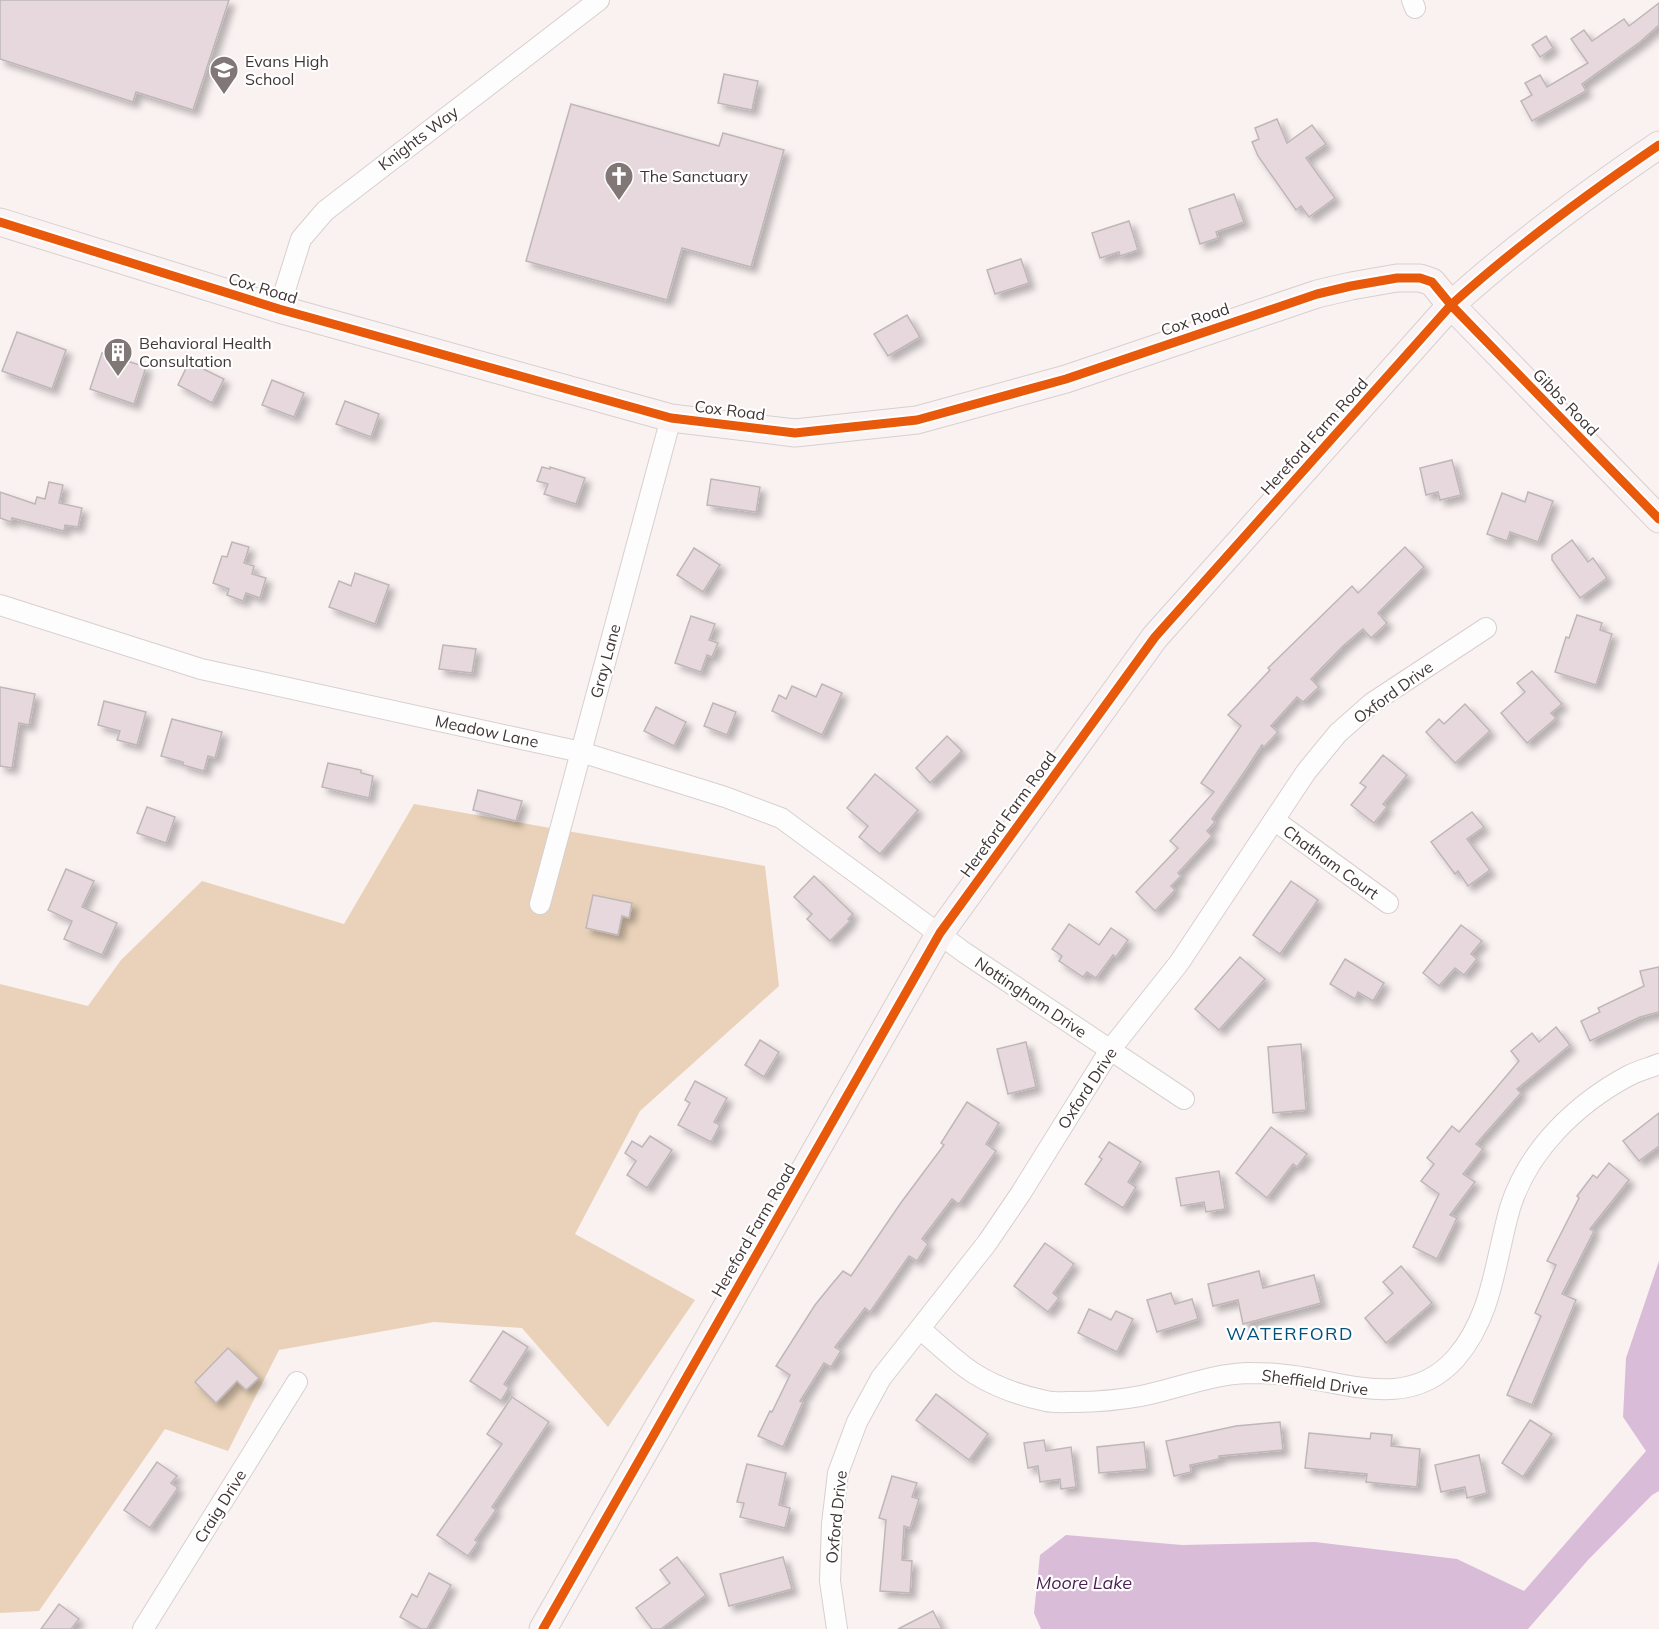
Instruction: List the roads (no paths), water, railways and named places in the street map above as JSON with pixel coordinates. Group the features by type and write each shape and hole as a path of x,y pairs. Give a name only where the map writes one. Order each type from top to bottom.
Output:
{"street":[{"name":"Knights Way","path":"279,309 301,239 325,211 599,0"},
{"name":"Hereford Farm Road","path":"543,1629 940,933 1155,637 1451,305 1481,277 1593,190 1659,146"},
{"name":"Cox Road","path":"0,222 279,309 671,418 795,433 917,420 1066,379 1317,294 1351,286 1397,278 1420,278 1432,282 1451,305"},
{"name":"Gibbs Road","path":"1451,305 1659,519"},
{"name":"Gray Lane","path":"540,904 671,418"},
{"name":"Meadow Lane","path":"0,605 201,669 581,752 725,797 781,818 940,933"},
{"name":"Oxford Drive","path":"837,1629 830,1581 832,1524 838,1473 857,1422 881,1378 987,1243 1021,1193 1110,1050 1179,963 1305,771 1338,733 1372,703 1486,628"},
{"name":"Chatham Court","path":"1274,820 1388,903"},
{"name":"Nottingham Drive","path":"940,933 965,953 1184,1099"},
{"name":"Sheffield Drive","path":"920,1329 975,1374 1010,1391 1049,1402 1094,1402 1142,1396 1208,1378 1245,1373 1287,1374 1372,1390 1406,1388 1433,1379 1456,1358 1478,1326 1490,1293 1511,1206 1523,1176 1542,1149 1566,1120 1594,1098 1629,1075 1659,1064"},
{"name":"Craig Drive","path":"143,1629 297,1382"}],"water":[{"name":"Moore Lake","path":"1659,1261 1659,1491 1652,1495 1588,1560 1528,1629 1041,1629 1034,1613 1040,1555 1066,1535 1182,1545 1315,1542 1457,1559 1524,1591 1646,1451 1623,1417 1626,1358"}],"place":[{"name":"Evans High School","path":"224,96"},
{"name":"The Sanctuary","path":"619,202"},
{"name":"Behavioral Health Consultation","path":"118,378"}],"district":[{"name":"WATERFORD","path":"1290,1334"}]}
